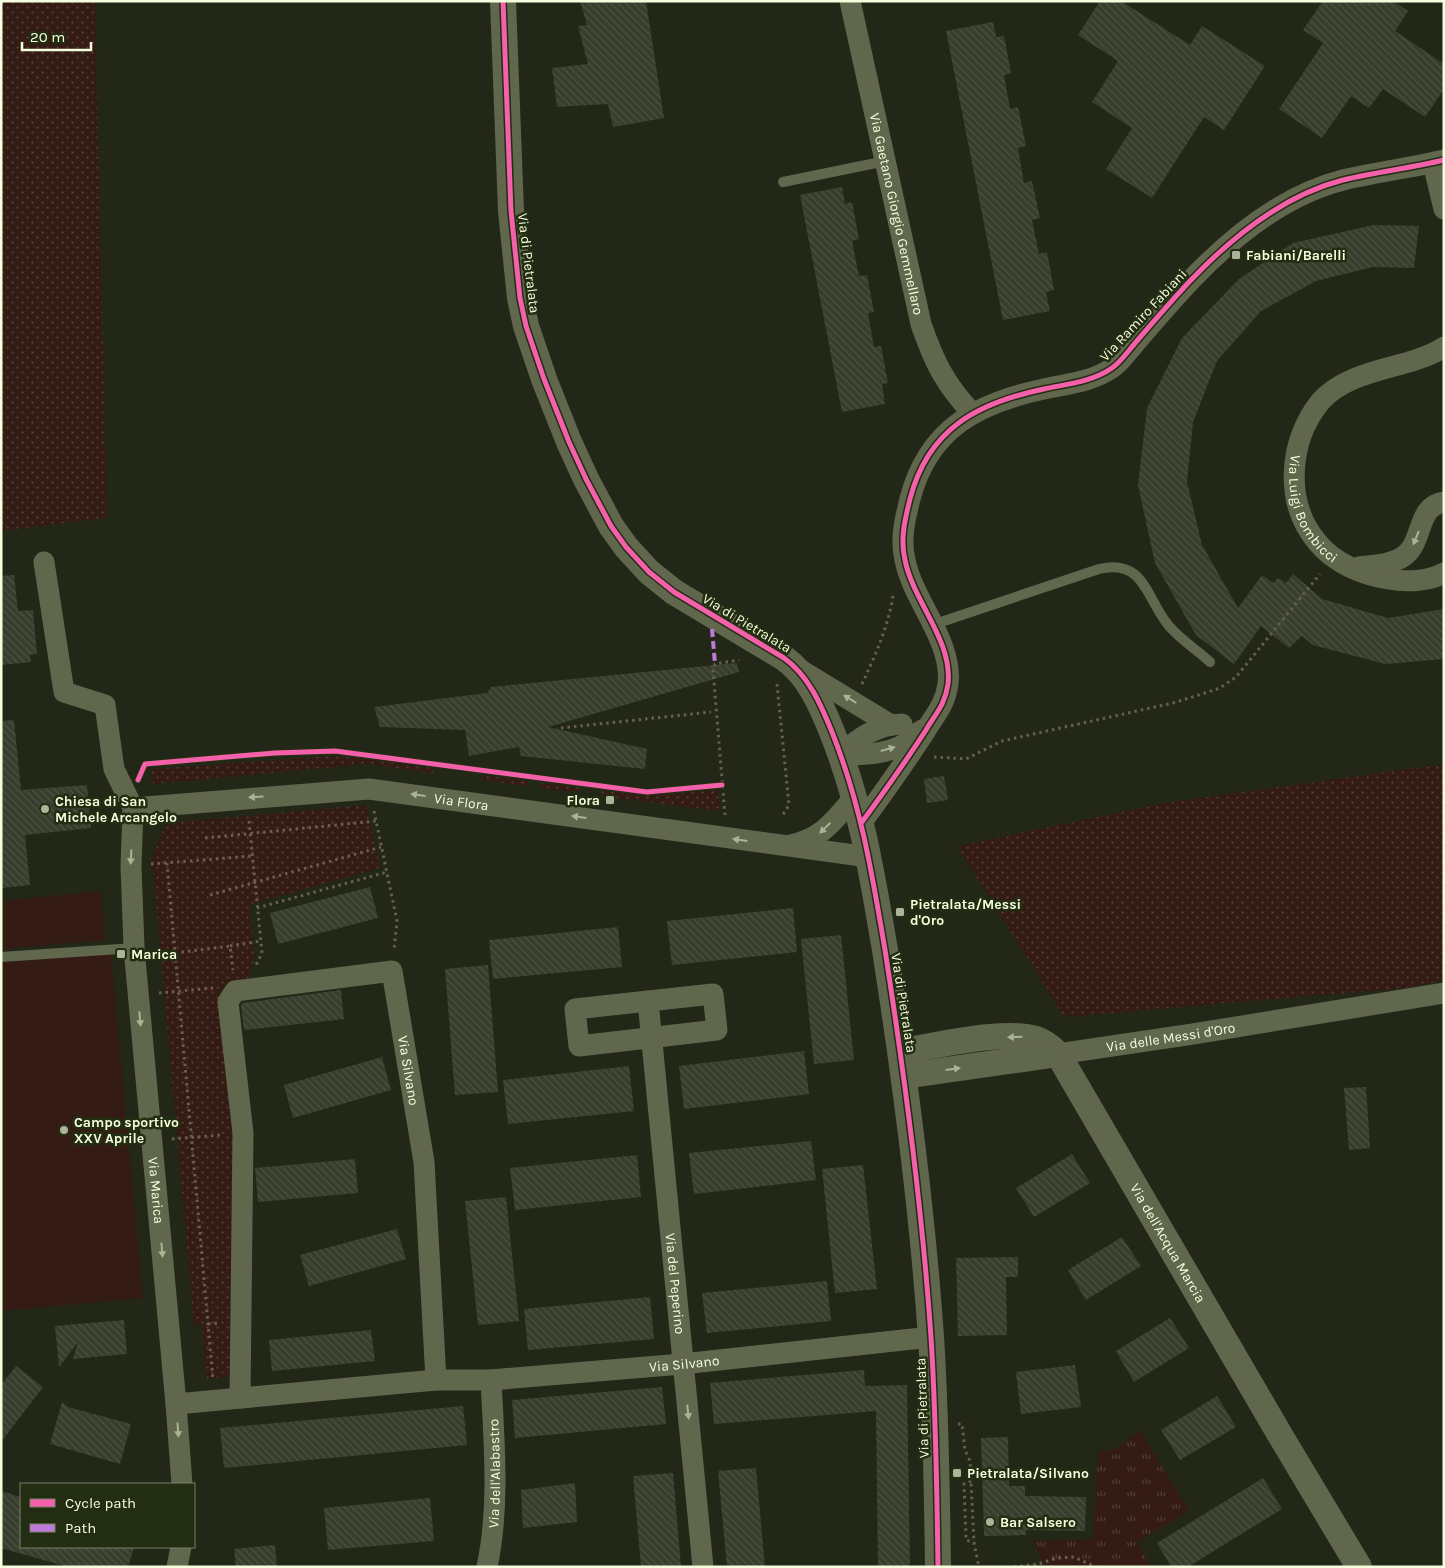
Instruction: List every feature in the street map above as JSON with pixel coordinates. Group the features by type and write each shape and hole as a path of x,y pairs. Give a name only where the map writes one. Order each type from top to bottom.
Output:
{"street":[{"name":"Via di Pietralata","path":"503,1 511,211 520,298 526,326 544,379 569,442 611,526 626,547 649,572 674,592 784,658 786,672 813,691 840,754 862,822 903,1064 921,1218 931,1337 938,1567"},
{"name":"Via Gaetano Giorgio Gemmellaro","path":"850,1 921,324 930,351 942,375 972,413"},
{"path":"1438,161 1444,209"},
{"name":"Via Ramiro Fabiani","path":"862,822 941,708 948,685 945,655 912,583 904,559 902,538 910,496 922,465 932,448 944,434 972,413 1008,398 1092,379 1114,367 1192,279 1232,241 1277,208 1306,193 1342,180 1438,161"},
{"name":"Via Luigi Bombicci","path":"1444,347 1426,357 1360,376 1336,388 1320,402 1310,418 1296,454 1294,474 1295,495 1301,515 1317,543 1326,552 1342,562 1378,577 1401,581 1422,579 1444,573"},
{"name":"Via Luigi Bombicci","path":"1342,562 1382,565 1404,556 1415,544 1425,515 1436,504 1444,502"},
{"path":"44,562 64,692 105,705 114,769 133,808"},
{"path":"786,672 891,725"},
{"path":"840,754 866,734 891,725 930,724"},
{"name":"Via Ramiro Fabiani","path":"840,754 861,755 896,747 930,724"},
{"name":"Via Flora","path":"133,808 369,788 869,857"},
{"name":"Via Flora","path":"788,846 804,842 821,834 854,798"},
{"name":"Via Marica","path":"133,808 131,866 134,948 182,1483"},
{"path":"240,1398 243,1132 228,1002 240,990 392,971"},
{"name":"Via Silvano","path":"392,971 424,1162 436,1380"},
{"name":"Via delle Messi d'Oro","path":"1058,1054 1444,993"},
{"path":"713,994 717,1030 651,1038 579,1046 575,1009 713,994"},
{"name":"Via del Peperino","path":"648,1001 703,1567"},
{"path":"903,1064 1058,1054"},
{"name":"Via dell'Acqua Marcia","path":"1058,1054 1270,1418 1360,1567"},
{"name":"Via Silvano","path":"176,1404 436,1380 491,1380 682,1364 931,1337"},
{"name":"Via dell'Alabastro","path":"487,1567 495,1497 491,1380"},
{"path":"177,1567 181,1548"}],"lane":[{"path":"783,182 886,161"},
{"path":"932,626 1099,569 1113,566 1128,570 1135,575 1147,589 1163,618 1171,628 1210,662"},
{"path":"1,957 134,948"}],"path":[{"path":"932,757 966,759 1002,741 1173,703 1220,688 1236,677 1342,562"},
{"path":"859,691 889,619 893,588"},
{"path":"726,818 713,670 715,664 742,659"},
{"path":"782,816 789,805 786,672"},
{"path":"561,728 711,712"},
{"path":"373,808 397,921 392,971"},
{"path":"240,990 262,953 248,819"},
{"path":"205,838 376,821"},
{"path":"210,895 381,847"},
{"path":"131,866 252,856"},
{"path":"167,863 215,1400"},
{"path":"258,908 387,872"},
{"path":"175,953 261,941"},
{"path":"230,946 240,990"},
{"path":"138,996 206,987 240,990"},
{"path":"152,1140 215,1136"},
{"path":"963,1429 965,1450 970,1461 974,1540 979,1567"},
{"path":"971,1481 964,1484 964,1506 966,1537 967,1540 974,1540"},
{"path":"1015,1567 1038,1564 1057,1558 1074,1557 1096,1567"}],"green space":[{"path":"1,1 95,1 107,518 1,531"},
{"path":"332,756 433,768 433,773 367,764 153,784 151,769"},
{"path":"1444,764 1444,980 1406,988 1064,1017 957,846 1171,802"},
{"path":"483,775 528,781 528,786 482,780"},
{"path":"541,783 579,787 578,792 541,788"},
{"path":"602,790 649,795 718,790 720,811 602,796"},
{"path":"366,805 380,868 249,905 255,956 247,982 223,987 220,994 234,1140 233,1376 206,1379 202,1325 194,1326 152,858 166,823"},
{"path":"101,891 105,940 1,949 1,901"},
{"name":"Campo sportivo XXV Aprile","path":"111,953 143,1298 1,1311 1,963"},
{"path":"1140,1430 1189,1511 1137,1542 1152,1567 1044,1567 1033,1541 1093,1539 1098,1451 1113,1450"}],"building":[{"path":"580,1 646,1 664,118 613,127 608,104 557,107 552,68 588,64 578,26 587,25"},
{"path":"1100,1 1121,1 1190,45 1202,26 1265,66 1224,130 1204,117 1152,198 1106,169 1132,128 1092,102 1118,61 1078,35"},
{"path":"1323,1 1393,1 1408,11 1395,31 1444,64 1444,89 1425,117 1383,89 1369,108 1351,96 1322,138 1279,109 1323,43 1303,30"},
{"path":"993,22 996,37 1004,36 1011,73 1004,75 1010,109 1018,107 1026,146 1018,148 1024,183 1032,181 1040,218 1032,220 1039,254 1047,252 1054,290 1046,292 1050,311 1003,320 946,31"},
{"path":"842,187 845,204 852,202 859,239 852,241 859,276 867,275 874,312 868,313 874,347 881,346 888,383 882,384 885,404 842,412 800,195"},
{"path":"1374,225 1419,226 1414,268 1373,267 1316,281 1261,311 1217,361 1193,422 1187,482 1202,545 1238,608 1262,575 1273,583 1278,578 1286,583 1293,574 1322,599 1388,618 1444,609 1444,659 1385,664 1313,645 1302,636 1289,648 1261,626 1234,664 1196,635 1155,563 1138,485 1147,408 1182,338 1239,279 1293,243"},
{"path":"14,575 18,611 33,610 37,654 30,655 31,662 1,665 1,576"},
{"path":"737,663 739,672 548,727 647,749 645,769 521,756 519,747 469,756 465,730 380,727 374,707 487,693 491,687"},
{"name":"Chiesa di San Michele Arcangelo","path":"14,720 21,790 87,785 91,828 25,835 30,885 1,888 1,721"},
{"path":"944,776 948,800 927,803 924,779"},
{"path":"370,887 378,918 278,944 270,913"},
{"path":"793,908 797,952 672,965 667,921"},
{"path":"618,927 622,967 493,979 489,940"},
{"path":"841,935 854,1060 814,1064 801,939"},
{"path":"488,965 498,1092 455,1095 445,969"},
{"path":"341,990 344,1019 244,1030 242,1003"},
{"path":"804,1051 809,1094 684,1109 679,1066"},
{"path":"382,1057 391,1090 293,1118 284,1085"},
{"path":"629,1066 634,1111 508,1124 503,1080"},
{"path":"1366,1087 1370,1148 1349,1150 1344,1088"},
{"path":"811,1141 816,1180 694,1194 689,1153"},
{"path":"1072,1154 1090,1183 1034,1217 1016,1188"},
{"path":"637,1155 641,1197 515,1210 510,1168"},
{"path":"355,1159 358,1193 258,1202 255,1168"},
{"path":"863,1165 877,1289 835,1293 822,1169"},
{"path":"506,1197 519,1321 478,1325 465,1201"},
{"path":"397,1229 406,1259 309,1286 300,1255"},
{"path":"1122,1237 1141,1266 1086,1300 1068,1270"},
{"path":"1018,1257 1018,1277 1006,1277 1007,1335 958,1336 956,1258"},
{"path":"827,1281 831,1321 707,1333 702,1293"},
{"path":"650,1297 654,1339 528,1350 524,1309"},
{"path":"1170,1318 1189,1348 1134,1382 1116,1351"},
{"path":"124,1320 127,1354 73,1359 78,1342 59,1367 55,1326"},
{"path":"371,1330 375,1361 272,1371 269,1340"},
{"path":"1075,1365 1081,1407 1021,1414 1016,1372"},
{"path":"16,1366 43,1387 1,1442 1,1385"},
{"path":"864,1370 865,1386 907,1385 910,1567 878,1567 876,1411 714,1424 710,1383"},
{"path":"662,1387 666,1424 515,1438 512,1400"},
{"path":"1217,1396 1236,1427 1180,1460 1161,1430"},
{"path":"62,1402 68,1407 131,1424 120,1464 50,1444"},
{"path":"463,1406 467,1445 224,1468 220,1428"},
{"path":"1008,1437 1009,1486 1025,1486 1025,1496 1086,1497 1085,1531 1026,1530 1026,1535 984,1536 981,1438"},
{"path":"756,1468 765,1567 727,1567 718,1471"},
{"path":"673,1473 681,1567 641,1567 633,1476"},
{"path":"1263,1478 1282,1509 1188,1567 1171,1567 1157,1543"},
{"path":"575,1483 577,1522 523,1528 521,1490"},
{"path":"1,1491 20,1497 20,1548 134,1548 128,1567 68,1567 1,1548"},
{"path":"430,1498 434,1541 328,1550 324,1508"},
{"path":"275,1545 277,1567 236,1567 234,1549"}],"marked path":[{"path":"712,629 715,664"}],"cycle path":[{"path":"503,1 511,211 520,298 526,326 544,379 569,442 611,526 626,547 649,572 674,592 784,658 800,673 813,692 823,712 851,786 870,866 885,950 918,1191 933,1366 938,1567"},
{"path":"862,822 926,730 940,708 947,691 948,668 945,652 909,575 903,544 906,514 918,475 929,454 943,437 959,423 997,402 1079,382 1112,368 1207,264 1242,233 1280,207 1300,196 1343,180 1444,160"},
{"path":"138,780 145,764 275,753 335,751 647,792 722,785"}],"place":[{"name":"Fabiani/Barelli","path":"1236,255"},
{"name":"Flora","path":"610,800"},
{"name":"Chiesa di San Michele Arcangelo","path":"45,809"},
{"name":"Pietralata/Messi d'Oro","path":"900,912"},
{"name":"Marica","path":"121,954"},
{"name":"Campo sportivo XXV Aprile","path":"64,1130"},
{"name":"Pietralata/Silvano","path":"957,1473"},
{"name":"Bar Salsero","path":"990,1522"}]}
